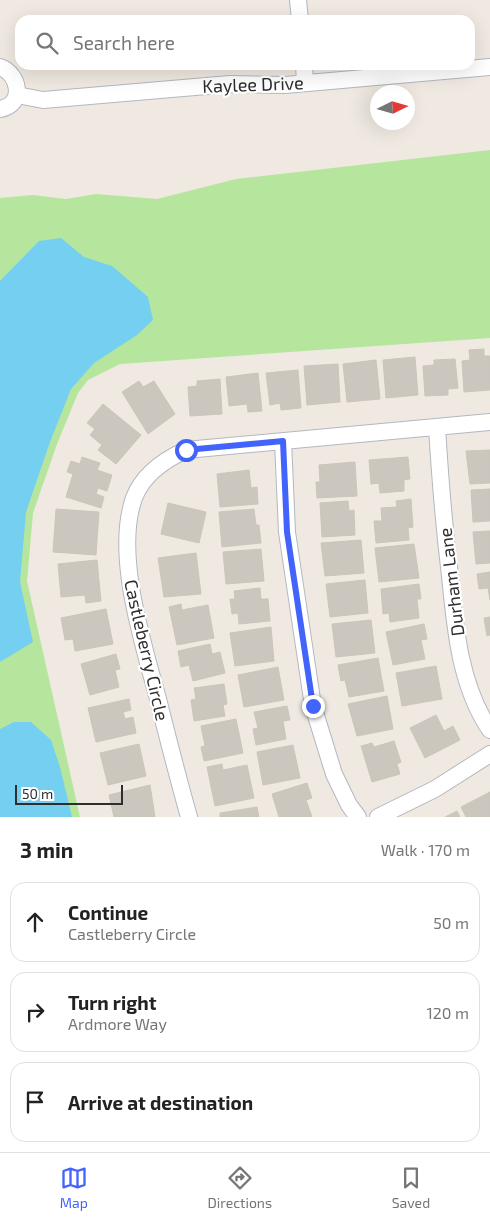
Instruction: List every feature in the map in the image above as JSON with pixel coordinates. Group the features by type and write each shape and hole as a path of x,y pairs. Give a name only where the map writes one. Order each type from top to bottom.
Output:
{"street":[{"path":"298,0 300,15"},
{"path":"0,67 8,69 14,76 18,86 17,95 12,104 0,109"},
{"name":"Kaylee Drive","path":"475,68 490,67"},
{"path":"304,70 305,83"},
{"name":"Kaylee Drive","path":"17,95 43,100 230,84 305,83 455,70"},
{"name":"Castleberry Circle","path":"189,817 148,662 129,581 128,526 135,497 152,471 162,461 186,450 490,422"},
{"name":"Durham Lane","path":"436,427 456,639 476,707 490,730"},
{"path":"283,441 287,532 313,706 334,774 349,804 358,817"},
{"path":"378,817 435,789 490,754"}],"green space":[{"path":"490,150 490,338 120,364 88,380 78,393 57,444 33,513 27,581 80,817 0,817 0,198 33,195 66,199 96,194 157,199 236,179"}],"water":[{"path":"61,238 84,257 112,266 148,297 153,320 137,335 94,363 71,389 50,442 26,512 20,582 33,642 0,662 0,281 39,241"},
{"path":"14,722 31,722 51,740 60,767 72,817 0,817 0,729"}],"building":[{"path":"484,349 484,356 490,356 490,390 464,392 462,361 470,360 469,350"},
{"path":"415,357 418,395 386,398 383,360"},
{"path":"455,359 458,388 448,389 448,395 425,396 423,366 434,365 434,360"},
{"path":"376,360 380,399 347,402 343,364"},
{"path":"338,364 340,402 307,405 304,366"},
{"path":"298,370 301,408 281,410 280,403 270,405 266,373"},
{"path":"258,373 262,411 248,412 247,404 229,406 226,377"},
{"path":"220,379 222,414 190,416 188,387 197,386 197,381"},
{"path":"139,381 143,387 154,381 175,414 148,434 122,392"},
{"path":"103,404 141,435 116,464 98,450 102,445 90,435 95,429 87,423"},
{"path":"490,450 490,483 470,484 466,451"},
{"path":"82,457 100,463 97,470 112,475 107,491 98,488 96,494 104,497 101,508 66,497 73,474 67,472 71,461 80,464"},
{"path":"408,457 410,479 404,480 404,491 380,493 379,483 371,484 369,460"},
{"path":"355,462 357,496 317,498 316,482 320,482 319,465"},
{"path":"249,470 251,488 257,487 258,504 220,507 217,474"},
{"path":"490,489 490,521 473,522 471,490"},
{"path":"411,499 413,527 408,528 409,540 376,543 374,521 382,521 381,508 397,507 396,501"},
{"path":"348,501 349,511 354,510 355,535 322,537 320,503"},
{"path":"168,503 206,512 199,543 161,534"},
{"path":"56,509 99,512 96,555 53,552"},
{"path":"254,509 256,525 259,525 261,543 222,547 219,512"},
{"path":"490,531 490,563 476,564 473,532"},
{"path":"361,540 364,573 325,576 321,543"},
{"path":"414,544 419,578 379,582 375,548"},
{"path":"261,549 264,581 226,584 223,552"},
{"path":"196,553 201,594 164,597 158,558"},
{"path":"97,560 101,601 86,603 85,595 61,597 58,564"},
{"path":"490,572 490,600 488,588 479,589 477,574"},
{"path":"365,580 368,613 330,617 326,584"},
{"path":"419,584 421,599 417,599 419,618 390,622 389,613 383,614 381,589"},
{"path":"260,588 261,599 268,599 270,621 239,624 238,613 232,614 230,599 235,599 234,591"},
{"path":"181,604 182,610 208,605 214,638 177,645 169,607"},
{"path":"106,609 113,644 75,651 73,639 65,640 61,618"},
{"path":"490,617 490,635 487,636 484,618"},
{"path":"371,620 375,653 336,657 332,624"},
{"path":"424,624 427,639 421,640 425,659 393,665 386,632"},
{"path":"271,627 274,661 235,666 230,633"},
{"path":"210,644 212,654 220,652 225,673 193,681 189,665 181,667 178,651"},
{"path":"116,654 120,669 115,670 119,687 90,695 81,664"},
{"path":"378,658 384,691 349,697 345,680 341,681 338,665"},
{"path":"436,666 442,699 402,706 396,673"},
{"path":"278,667 284,700 244,707 238,675"},
{"path":"224,684 227,704 223,705 225,716 194,721 191,700 196,699 194,688"},
{"path":"387,696 393,729 357,736 348,704"},
{"path":"129,699 131,710 123,712 125,719 133,717 136,733 96,742 88,708"},
{"path":"287,706 290,720 283,721 286,739 256,745 253,729 258,728 254,712"},
{"path":"436,715 444,731 453,726 460,740 425,758 410,728"},
{"path":"236,719 243,753 204,761 201,747 205,746 201,726"},
{"path":"394,741 401,762 397,764 400,774 372,782 361,746 372,743 374,747"},
{"path":"139,744 146,776 108,785 100,753"},
{"path":"293,745 300,778 263,785 257,752"},
{"path":"222,764 223,770 247,765 254,798 215,806 207,767"},
{"path":"307,783 312,798 306,800 312,817 279,817 272,794"},
{"path":"150,785 155,817 114,817 109,795"},
{"path":"490,792 490,817 466,817 461,807"},
{"path":"257,807 259,817 220,817 220,813"},
{"path":"457,811 460,817 445,817"}],"route":[{"path":"186,450 283,441 287,532 313,706"}]}
